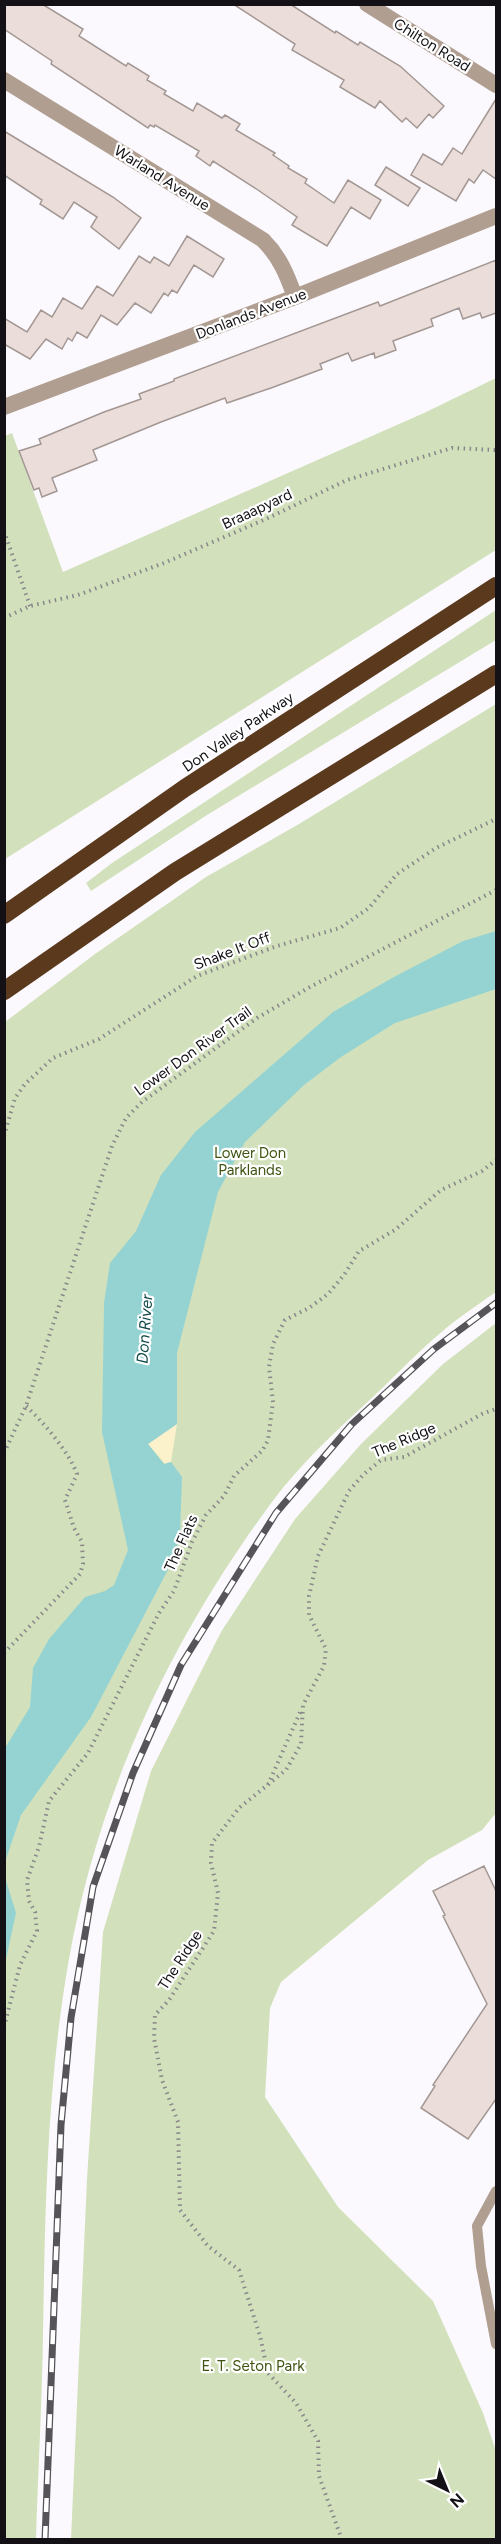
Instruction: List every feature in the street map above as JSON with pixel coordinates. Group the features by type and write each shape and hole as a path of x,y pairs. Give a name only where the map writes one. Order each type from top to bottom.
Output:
{"highway":[{"name":"Don Valley Parkway","path":"4,915 185,788 496,586"},
{"path":"4,991 175,872 496,674"}],"street":[{"name":"Chilton Road","path":"368,4 496,85"},
{"name":"Warland Avenue","path":"4,80 263,240 275,252 284,267 296,297"},
{"name":"Donlands Avenue","path":"4,407 296,297 496,216"}],"lane":[{"path":"496,2191 477,2226 481,2266 496,2344"}],"path":[{"name":"Braaapyard","path":"4,618 30,606 78,595 164,563 266,519 347,480 452,448 496,450"},
{"path":"4,531 30,606"},
{"name":"Shake It Off","path":"4,1136 15,1098 25,1084 53,1058 99,1039 197,976 277,946 340,928 369,908 396,874 436,848 496,819"},
{"name":"Lower Don River Trail","path":"4,1453 26,1406 112,1146 126,1119 142,1102 177,1074 257,1018 310,987 496,890"},
{"name":"The Flats","path":"4,2026 20,1965 37,1931 36,1912 29,1901 27,1880 39,1847 49,1801 88,1753 159,1613 174,1591 192,1542 206,1515 224,1496 234,1476 262,1451 268,1440 273,1402 269,1367 273,1344 285,1320 309,1308 328,1294 344,1275 359,1251 395,1230 441,1190 482,1172 496,1160"},
{"path":"4,1653 37,1617 70,1587 80,1574 83,1564 82,1542 70,1520 65,1500 77,1474 73,1463 47,1425 26,1406"},
{"name":"The Ridge","path":"342,2540 319,2476 318,2441 296,2403 268,2373 260,2336 239,2270 208,2246 180,2210 178,2122 162,2080 154,2038 155,2015 169,2000 214,1931 218,1893 211,1863 212,1843 239,1808 286,1770 301,1744 303,1705 324,1666 326,1649 309,1615 309,1596 318,1556 350,1491 363,1475 381,1460 404,1457 482,1414 496,1409"},
{"path":"267,1786 303,1705"}],"green space":[{"path":"496,378 496,550 5,859 5,436 12,433 63,572 424,413"},
{"path":"496,610 496,640 207,815 91,891 86,883 112,863"},
{"name":"Lower Don Parklands","path":"496,704 496,1292 451,1324 421,1350 320,1447 272,1502 202,1607 171,1662 120,1776 99,1836 82,1897 69,1959 56,2053 46,2194 36,2539 5,2540 5,1022 95,954 206,877 299,824"},
{"name":"E. T. Seton Park","path":"496,1323 496,1813 482,1830 428,1860 281,1982 270,2008 265,2097 338,2207 433,2301 483,2413 496,2451 496,2539 71,2539 87,2179 103,1932 151,1771 221,1632 295,1519 361,1444 443,1364"}],"sand":[{"path":"177,1424 171,1462 165,1464 148,1444"}],"water":[{"name":"Don River","path":"496,931 496,989 395,1023 341,1057 304,1085 245,1142 218,1192 177,1353 177,1424 148,1444 164,1464 171,1462 182,1477 180,1536 172,1562 91,1717 21,1815 5,1862 5,1748 30,1707 33,1668 49,1639 85,1597 105,1591 114,1585 128,1550 102,1432 104,1303 110,1263 136,1231 161,1175 195,1132 333,1012 463,941"},
{"path":"5,1877 16,1913 5,1964"}],"building":[{"path":"4,4 42,4 83,29 79,36 126,66 128,63 149,76 147,80 166,91 164,94 193,111 197,103 222,118 225,115 240,124 236,130 275,153 273,155 289,166 288,168 307,179 305,183 334,203 348,180 381,200 370,219 351,207 327,246 292,225 297,217 255,188 213,161 210,166 196,156 199,151 155,125 154,127 150,125 148,128 51,64 52,61 4,29"},
{"path":"233,4 290,4 335,33 336,31 358,45 360,42 400,66 444,106 433,118 429,114 417,128 406,118 402,122 380,101 375,108 340,87 344,80 292,50 295,44"},
{"path":"496,99 496,179 483,170 474,183 469,179 456,201 411,175 423,154 442,165 453,148 462,154"},
{"path":"4,131 113,197 141,218 119,249 91,227 97,217 74,202 63,219 40,204 42,200 4,175"},
{"path":"386,167 420,188 408,206 375,185"},
{"path":"187,236 224,259 213,277 194,265 177,293 172,290 168,296 164,293 151,313 135,303 117,325 101,315 87,338 77,332 72,341 68,338 62,349 46,339 30,359 4,344 4,318 27,332 41,310 52,317 63,298 82,309 97,286 113,296 139,256 150,263 154,257 169,266"},
{"path":"496,260 496,313 482,318 480,313 463,319 459,308 431,319 433,326 393,341 396,350 375,358 374,353 352,361 348,353 320,364 322,369 271,388 227,403 225,398 161,422 93,450 97,460 52,478 57,491 42,497 39,488 34,490 19,451 41,444 39,439 141,399 139,394 174,381 174,379 378,302 380,306"},
{"path":"484,1866 496,1891 496,2099 468,2139 421,2108 435,2086 433,2085 487,2004 433,1891"}],"railway":[{"path":"45,2540 61,2125 71,2018 93,1887 133,1773 181,1665 276,1513 352,1424 434,1349 496,1303"}]}
